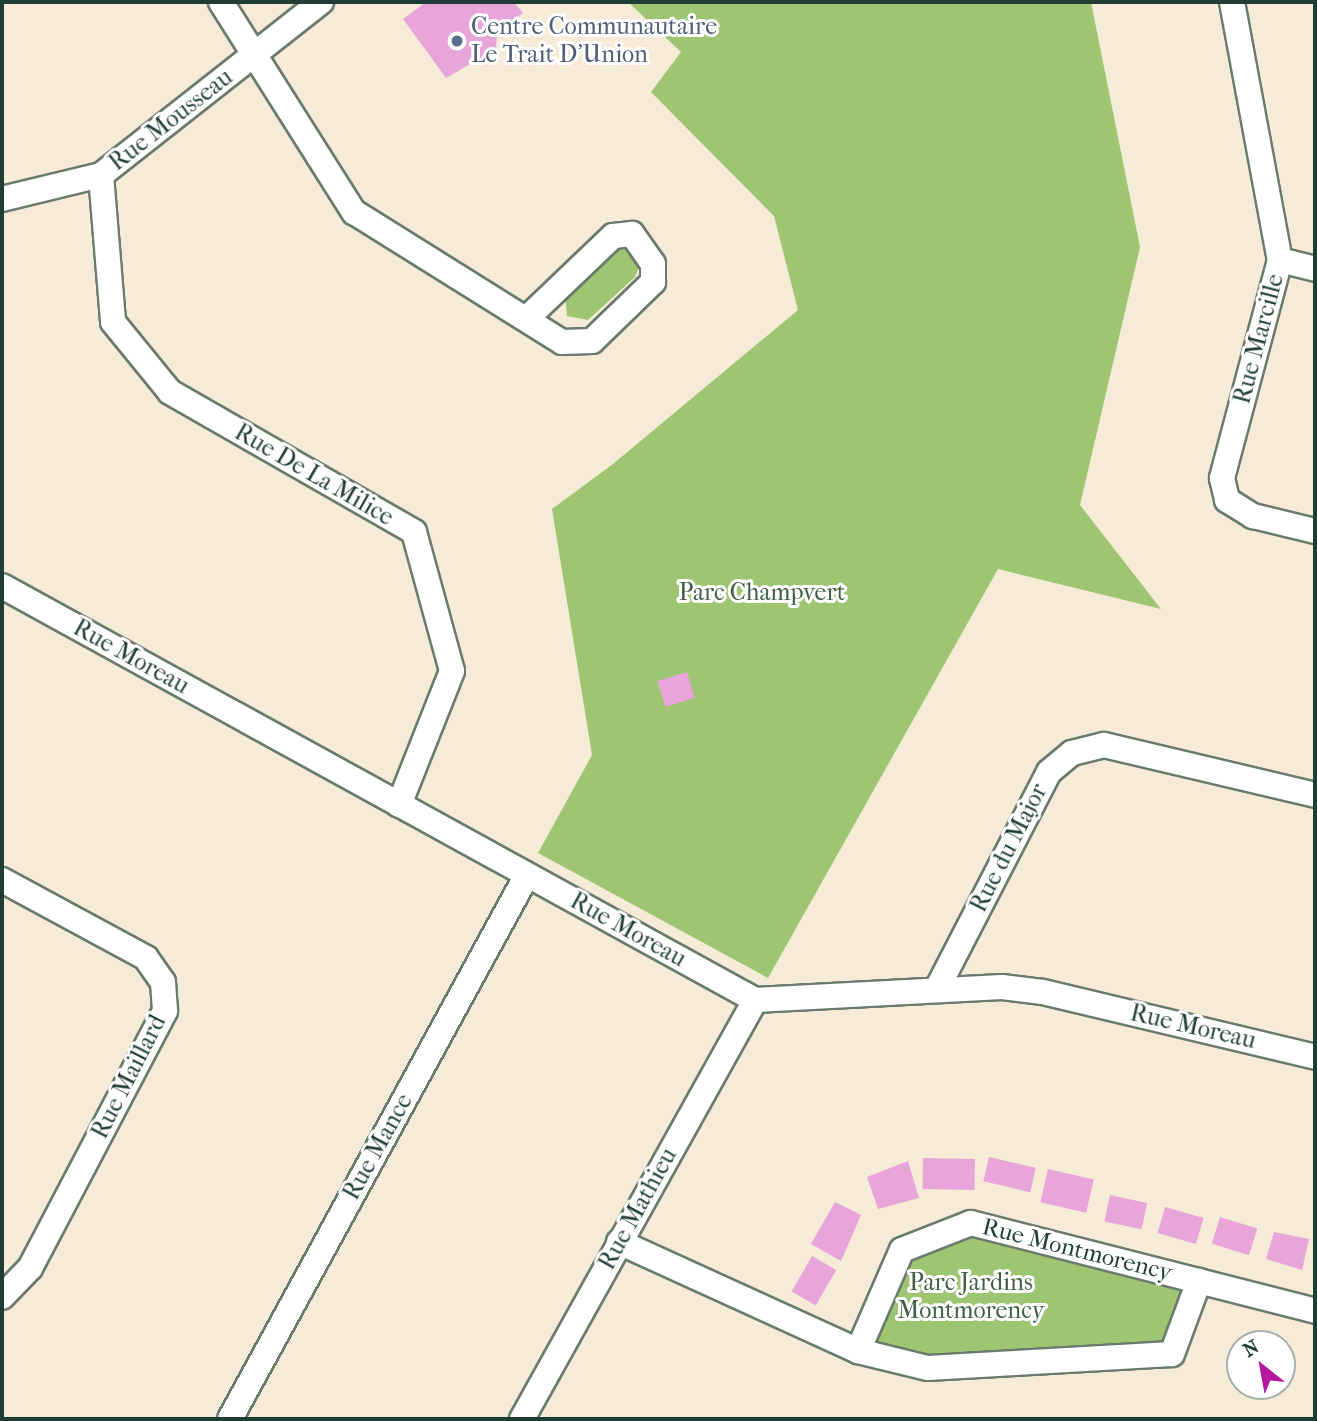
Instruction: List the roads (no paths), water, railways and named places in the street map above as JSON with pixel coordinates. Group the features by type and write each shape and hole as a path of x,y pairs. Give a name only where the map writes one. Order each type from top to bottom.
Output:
{"street":[{"path":"221,2 354,212 562,342 592,341 653,282 653,264 632,234 613,236 526,319"},
{"name":"Rue Mousseau","path":"2,199 101,176 321,2"},
{"name":"Rue Marcille","path":"1232,2 1280,260 1222,478 1227,500 1252,516 1315,531"},
{"name":"Rue De La Milice","path":"101,176 113,322 170,392 414,532 452,671 399,805"},
{"path":"1280,260 1315,269"},
{"name":"Rue Moreau","path":"2,586 755,1000 938,987 1043,992 1315,1056"},
{"name":"Rue du Major","path":"938,987 1049,772 1072,752 1104,745 1315,794"},
{"name":"Rue Mance","path":"230,1419 527,875"},
{"name":"Rue Maillard","path":"2,880 146,958 163,982 165,1011 30,1268 2,1297"},
{"name":"Rue Mathieu","path":"522,1419 755,1000"},
{"name":"Rue Montmorency","path":"858,1351 902,1250 971,1223 1315,1311"},
{"name":"Rue Montmorency","path":"619,1241 858,1351 928,1368 1172,1354 1199,1281"}],"place":[{"name":"Centre Communautaire Le Trait D'Union","path":"457,41"}],"park label":[{"name":"Parc Champvert","path":"762,593"},
{"name":"Parc Jardins Montmorency","path":"971,1297"}]}
